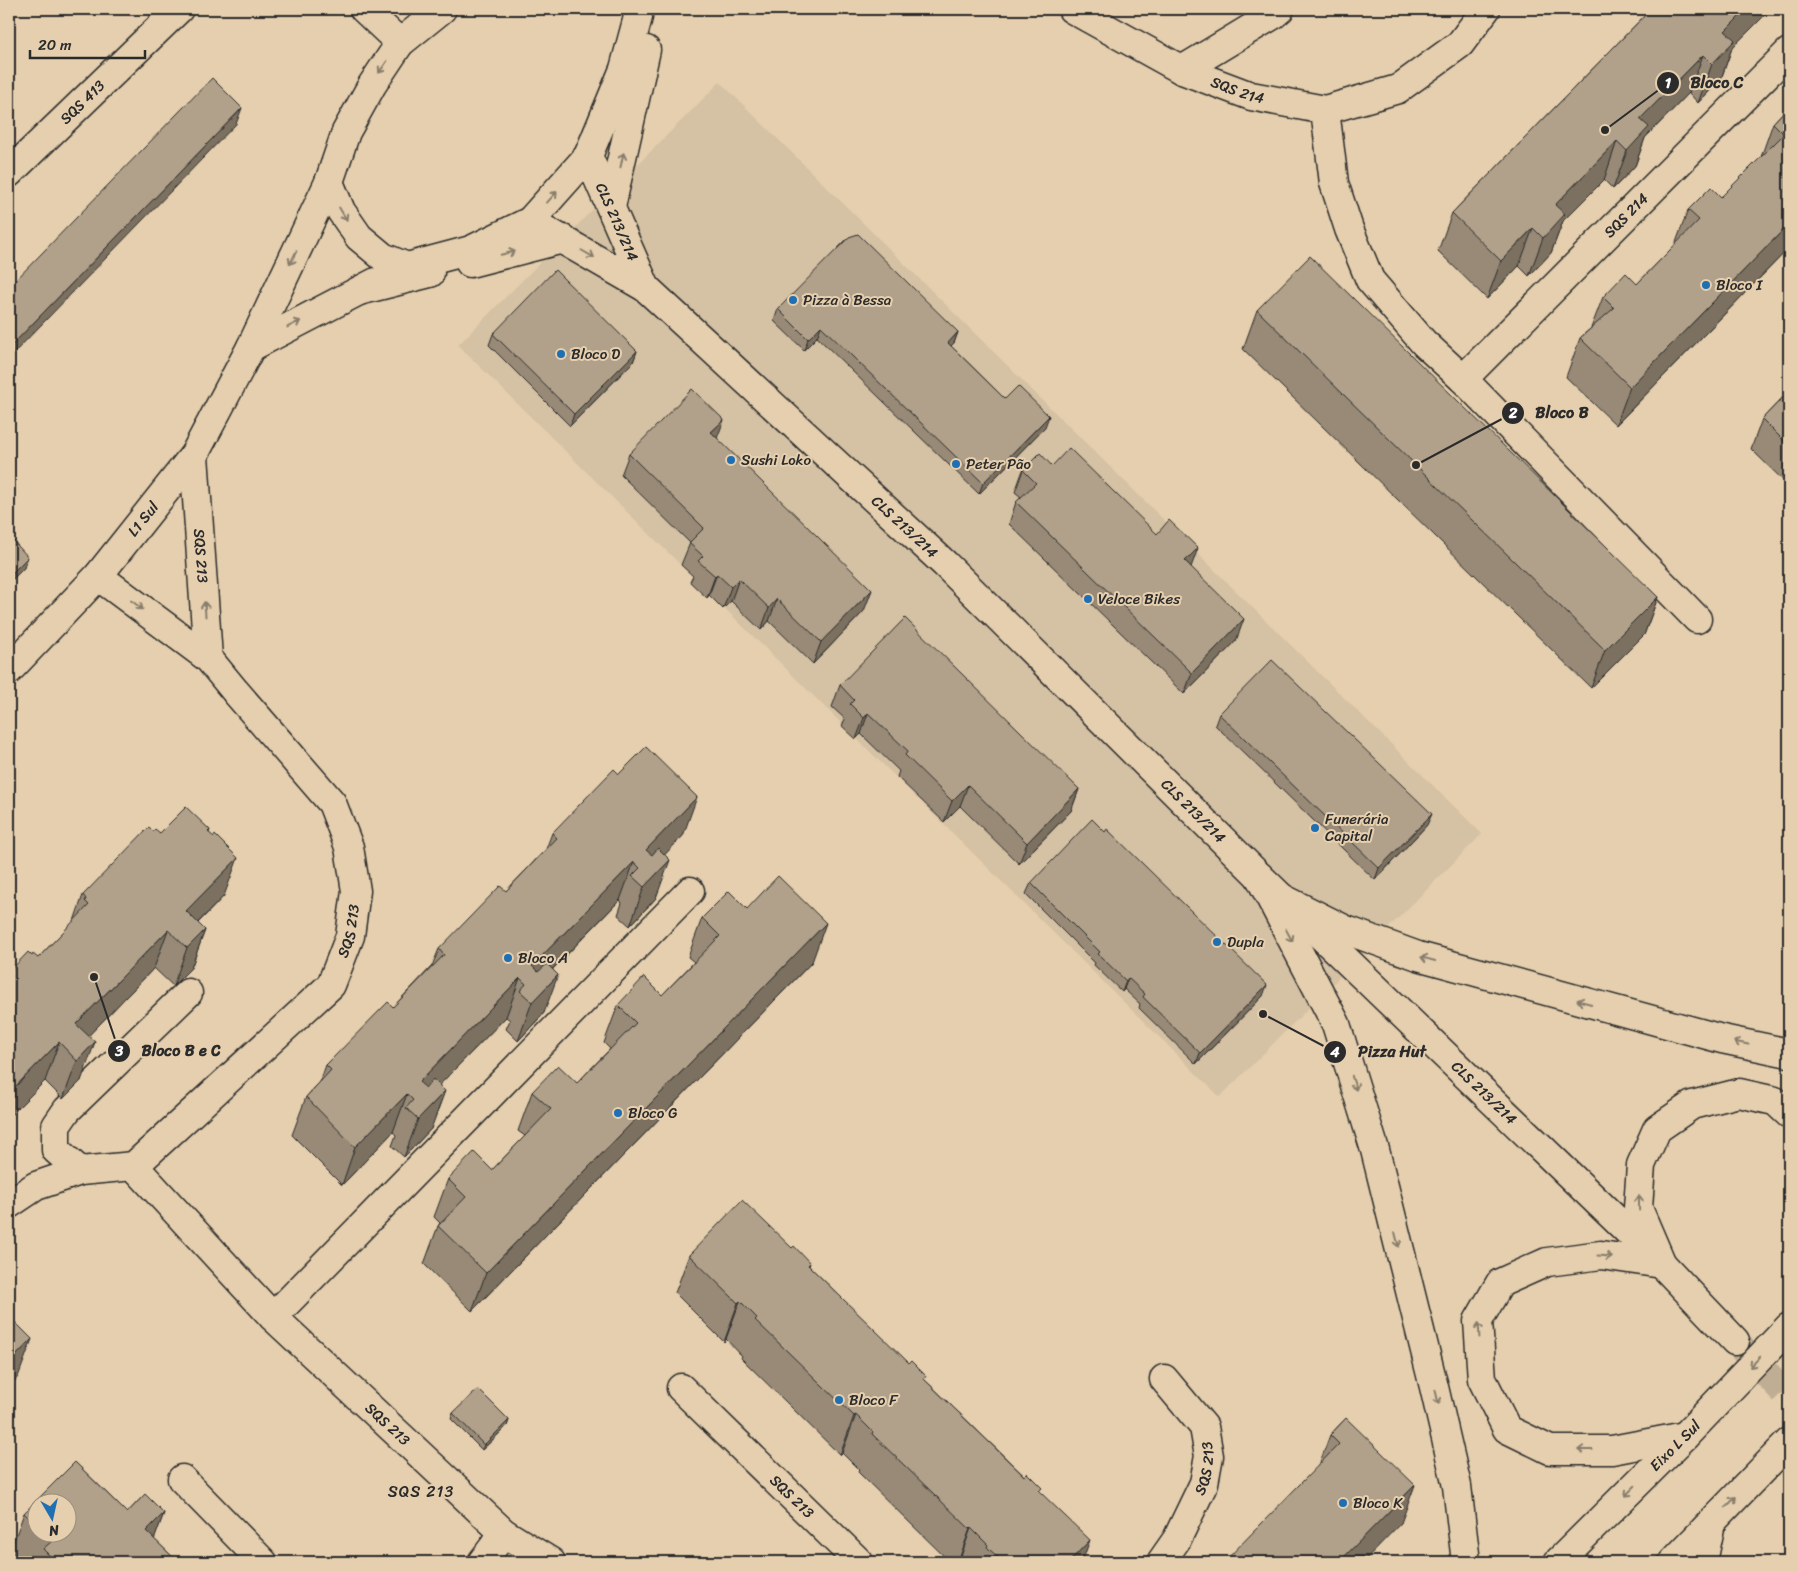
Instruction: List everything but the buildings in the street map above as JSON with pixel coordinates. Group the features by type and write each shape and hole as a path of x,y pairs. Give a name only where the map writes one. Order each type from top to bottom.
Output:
{"street":[{"name":"SQS 413","path":"9,173 179,9"},
{"path":"364,9 400,43"},
{"name":"L1 Sul","path":"9,670 98,576 194,455 251,347 329,182 346,132 372,85 400,43 442,9"},
{"name":"SQS 214","path":"1072,9 1182,70 1251,96 1325,110 1398,88 1460,44 1486,9"},
{"name":"SQS 214","path":"1182,70 1280,9"},
{"path":"251,347 407,267 470,250 530,221 588,156 624,69 643,11"},
{"path":"611,207 643,11"},
{"name":"SQS 214","path":"1463,379 1789,52"},
{"path":"1325,110 1334,183 1349,229 1370,280 1424,343 1463,379 1697,619"},
{"name":"CLS 213/214","path":"588,156 646,288"},
{"path":"329,182 341,211 359,237 383,257 407,267"},
{"name":"CLS 213/214","path":"530,221 646,288 945,564 1280,897 1662,1264 1736,1341"},
{"path":"359,291 564,240"},
{"name":"SQS 213","path":"194,455 208,658"},
{"name":"SQS 213","path":"98,576 208,658 332,803 349,847 356,891 350,936 331,985 134,1166 273,1317 504,1532 551,1562"},
{"path":"1259,876 1336,1024 1375,1150 1457,1486 1466,1562"},
{"path":"273,1317 690,891"},
{"path":"1280,897 1346,930 1418,956 1722,1039 1789,1053"},
{"path":"80,1171 56,1150 56,1126 67,1110 188,993"},
{"path":"1662,1264 1638,1208 1641,1165 1657,1129 1692,1105 1740,1093 1775,1101 1789,1114"},
{"path":"9,1204 36,1186 80,1171 134,1166"},
{"path":"1662,1264 1601,1255 1547,1262 1500,1283 1478,1321 1482,1379 1507,1429 1550,1450 1612,1450 1684,1436"},
{"name":"Eixo L Sul","path":"1558,1562 1684,1436 1789,1327"},
{"name":"SQS 213","path":"1162,1562 1178,1539 1204,1483 1210,1456 1204,1427 1164,1379"},
{"name":"SQS 213","path":"681,1388 859,1562"},
{"path":"1673,1562 1789,1442"},
{"path":"182,1479 263,1562"},
{"path":"1704,1562 1711,1523"},
{"path":"482,1562 504,1532"}],"shaded area":[{"path":"720,82 1482,834 1220,1097 458,345"}],"tunnel":[{"path":"1735,1341 1789,1397"}],"place":[{"name":"Bloco C","path":"1605,130"},
{"name":"Bloco I","path":"1706,285"},
{"name":"Pizza à Bessa","path":"793,300"},
{"name":"Bloco D","path":"561,354"},
{"name":"Sushi Loko","path":"731,460"},
{"name":"Peter Pão","path":"956,464"},
{"name":"Bloco B","path":"1416,465"},
{"name":"Veloce Bikes","path":"1088,599"},
{"name":"Funerária Capital","path":"1315,828"},
{"name":"Dupla","path":"1217,942"},
{"name":"Bloco A","path":"508,958"},
{"name":"Bloco B e C","path":"94,977"},
{"name":"Pizza Hut","path":"1263,1014"},
{"name":"Bloco G","path":"618,1113"},
{"name":"Bloco F","path":"839,1400"},
{"name":"Bloco K","path":"1343,1503"}],"district":[{"name":"SQS 213","path":"421,1491"}]}
